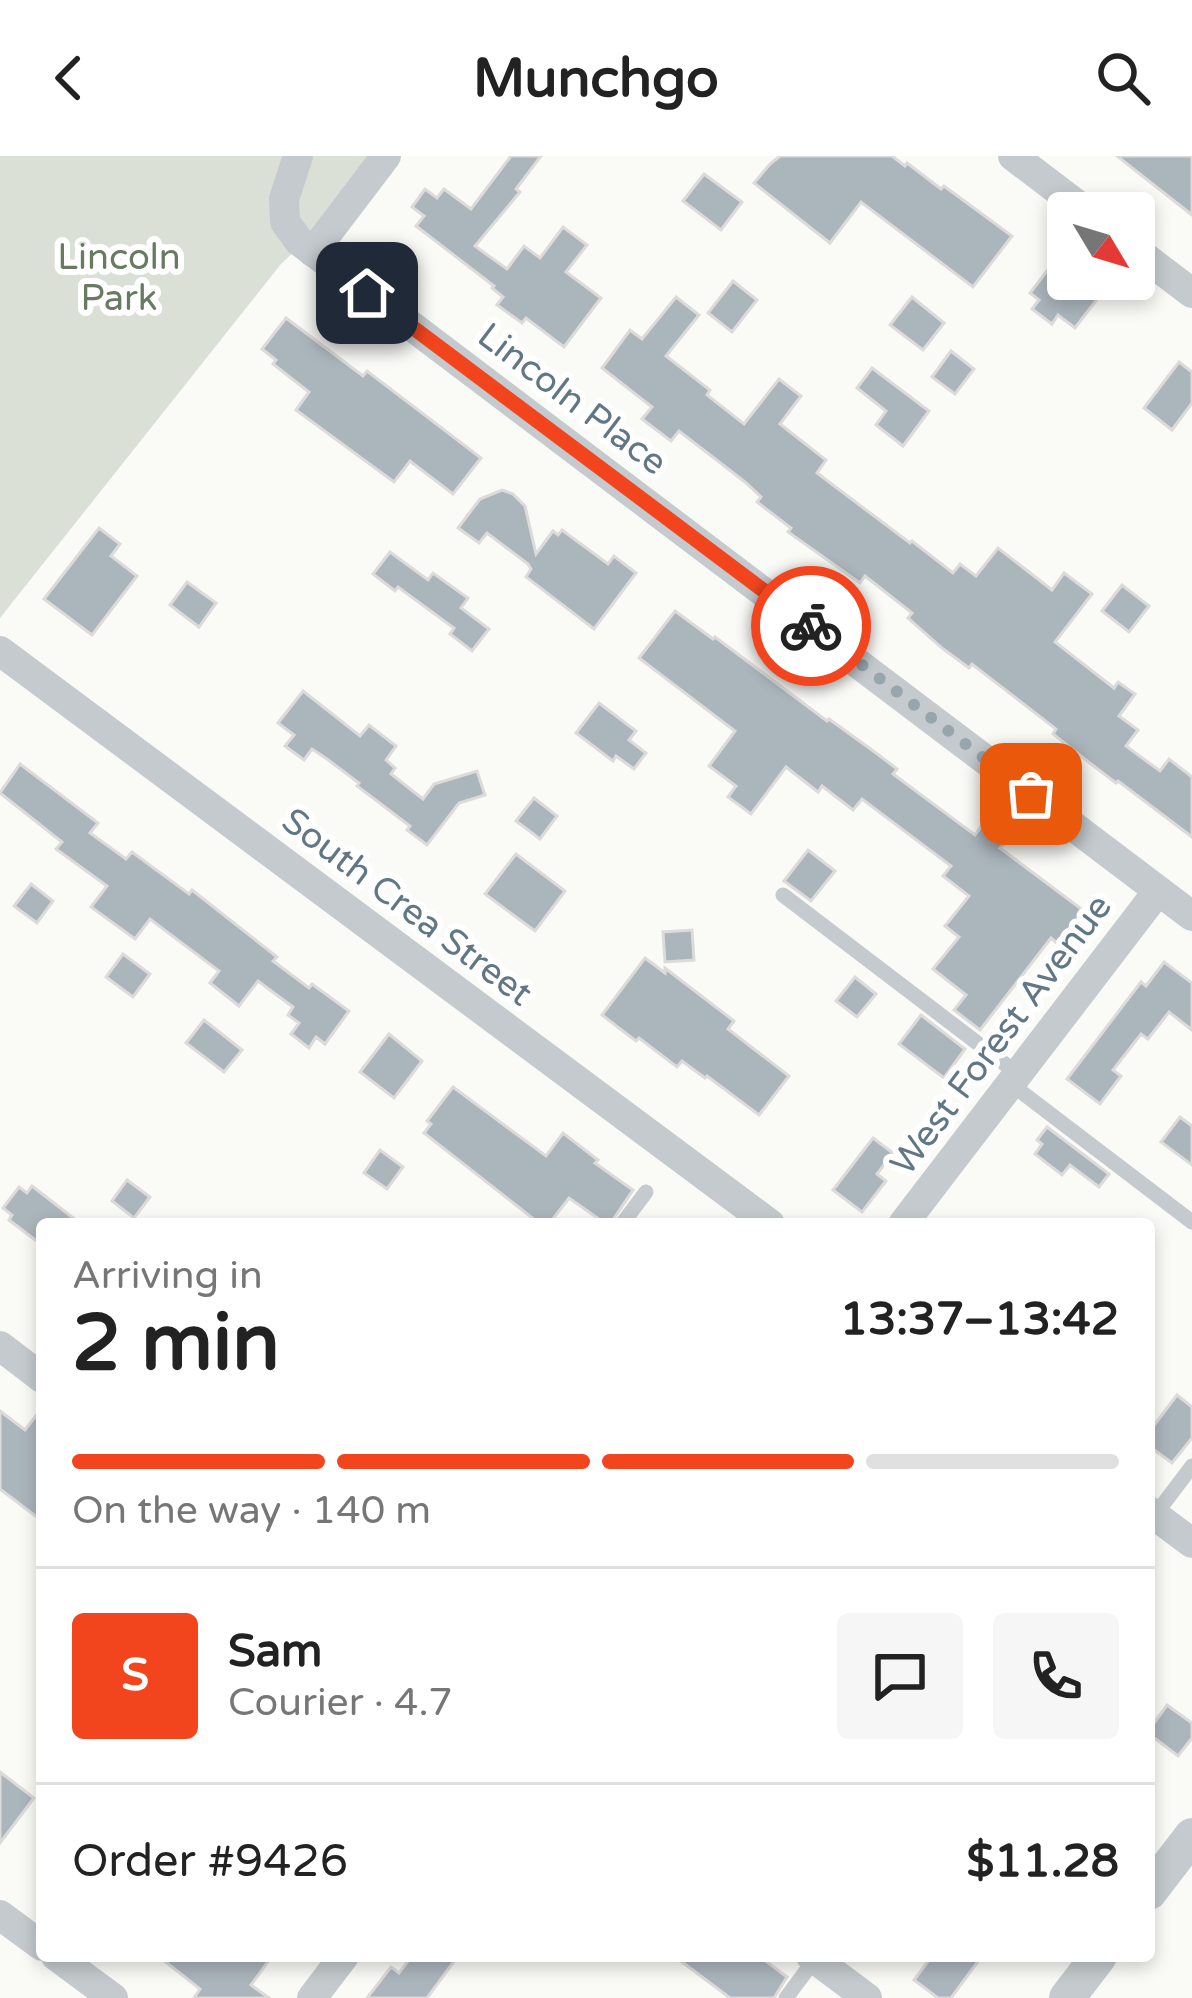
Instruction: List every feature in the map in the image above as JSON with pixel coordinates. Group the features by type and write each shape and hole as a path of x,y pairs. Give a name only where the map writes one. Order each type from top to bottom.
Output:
{"street":[{"path":"298,156 284,199 285,223 313,252 386,156"},
{"path":"1013,156 1060,192"},
{"name":"Lincoln Place","path":"313,252 1192,916"},
{"path":"1155,265 1192,293"},
{"name":"South Crea Street","path":"0,651 762,1218"},
{"name":"West Forest Avenue","path":"908,1218 1158,891"},
{"path":"0,1346 36,1373"},
{"path":"1155,1515 1192,1543"},
{"path":"1155,1884 1192,1836"},
{"path":"0,1915 36,1942"},
{"path":"64,1962 113,1998"},
{"path":"312,1998 339,1962"},
{"path":"818,1962 867,1998"},
{"path":"1067,1998 1095,1962"}],"lane":[{"path":"783,895 1192,1222"},
{"path":"626,1218 646,1192"},
{"path":"1155,1509 1192,1466"},
{"path":"786,1998 810,1962"}],"green space":[{"name":"Lincoln Park","path":"0,156 372,156 0,618"}],"building":[{"path":"511,156 541,156 516,189 520,192 475,246 507,269 524,246 540,258 563,227 587,245 566,272 601,298 564,347 526,318 522,323 497,305 503,297 494,286 416,226 424,216 412,207 425,189 437,198 444,189 471,209"},
{"path":"780,156 892,156 941,189 944,186 1012,236 973,287 861,202 830,243 754,183"},
{"path":"1117,156 1192,156 1192,215"},
{"path":"704,174 742,202 721,230 683,201"},
{"path":"1047,271 1047,300 1096,300 1075,328 1058,315 1052,324 1032,309 1039,300 1030,293"},
{"path":"733,281 757,300 732,332 708,313"},
{"path":"676,297 699,315 666,356 744,424 779,379 801,396 780,424 826,460 817,473 910,543 953,573 960,564 976,576 998,548 1052,590 1064,573 1092,594 1055,642 1114,688 1118,682 1135,694 1119,716 1138,730 1126,746 1160,771 1169,759 1192,777 1192,837 1091,764 1053,734 1056,729 972,664 969,668 942,648 908,618 912,613 865,576 860,583 788,532 791,528 757,502 761,497 745,482 679,431 671,441 642,419 652,407 602,368 630,330 642,339"},
{"path":"912,297 944,323 923,350 890,325"},
{"path":"286,318 363,376 367,371 481,458 453,494 410,461 394,482 296,410 309,392 273,364 276,360 262,349"},
{"path":"951,351 974,369 955,394 932,377"},
{"path":"1179,362 1192,372 1192,403 1172,430 1144,408"},
{"path":"872,368 929,411 903,446 876,425 886,411 857,388"},
{"path":"502,490 525,506 536,554 553,531 558,535 562,530 608,564 614,556 636,573 594,629 526,577 531,569 528,564 487,533 479,543 458,528 480,499"},
{"path":"99,528 120,544 111,556 137,576 92,635 44,599"},
{"path":"390,552 428,580 433,573 468,598 461,608 489,629 472,651 450,634 454,628 373,574"},
{"path":"187,582 216,603 199,627 170,605"},
{"path":"1122,585 1149,606 1129,632 1102,611"},
{"path":"675,611 876,753 897,769 893,774 975,835 983,824 1006,842 1000,848 1084,911 1058,944 1051,938 980,1030 954,1010 966,995 933,969 959,937 945,926 969,896 943,876 951,866 862,799 853,810 822,786 818,792 786,767 751,814 728,797 736,786 709,766 735,731 639,658"},
{"path":"303,691 360,736 369,725 396,746 386,760 395,768 391,774 423,799 434,784 477,771 485,795 459,803 427,845 327,759 312,749 304,760 285,746 294,735 278,723"},
{"path":"599,703 636,731 629,740 646,753 634,769 616,756 613,761 576,733"},
{"path":"20,764 98,823 90,833 126,859 132,852 189,894 192,890 277,957 273,961 349,1011 325,1044 316,1037 309,1048 291,1034 299,1023 288,1015 293,1007 258,981 239,1006 210,983 219,971 150,919 135,939 91,907 107,886 56,849 62,842 0,793"},
{"path":"534,798 557,816 540,839 516,821"},
{"path":"808,850 835,871 811,901 784,881"},
{"path":"516,854 565,891 535,931 485,894"},
{"path":"31,884 53,901 37,923 14,906"},
{"path":"692,930 694,960 665,962 663,932"},
{"path":"123,954 150,974 133,997 106,977"},
{"path":"645,958 734,1021 728,1029 789,1076 759,1115 707,1076 682,1061 677,1067 602,1015"},
{"path":"1164,962 1192,983 1192,1030 1169,1012 1148,1039 1141,1034 1113,1070 1121,1076 1100,1104 1067,1079 1141,982 1146,986"},
{"path":"855,977 876,994 857,1017 836,1001"},
{"path":"921,1015 965,1049 944,1078 899,1044"},
{"path":"204,1020 242,1050 224,1072 186,1043"},
{"path":"389,1034 422,1061 394,1098 360,1072"},
{"path":"453,1087 546,1156 563,1133 633,1190 614,1218 597,1218 569,1198 554,1218 532,1218 424,1133 431,1124 427,1121"},
{"path":"1180,1117 1192,1126 1192,1165 1161,1142"},
{"path":"1047,1127 1109,1174 1099,1187 1070,1165 1062,1175 1035,1154 1042,1144 1037,1140"},
{"path":"873,1138 893,1153 877,1174 886,1181 862,1212 833,1190"},
{"path":"380,1150 403,1167 387,1189 364,1173"},
{"path":"127,1180 150,1197 134,1218 112,1201"},
{"path":"32,1186 73,1218 36,1218 36,1240 9,1220 12,1215 3,1208 19,1187 27,1193"},
{"path":"1177,1395 1192,1407 1192,1438 1172,1463 1155,1450 1155,1424"},
{"path":"0,1411 25,1430 36,1416 36,1516 0,1489"},
{"path":"1167,1705 1192,1723 1192,1738 1178,1756 1155,1739 1155,1722"},
{"path":"0,1772 34,1798 0,1843"},
{"path":"166,1962 268,1962 251,1985 269,1998 194,1998 200,1989"},
{"path":"407,1962 454,1962 427,1998 367,1998 391,1967 399,1973"},
{"path":"682,1962 767,1962 787,1977 774,1998 730,1998"},
{"path":"928,1962 978,1962 951,1998 938,1998 914,1980"}],"way so far":[{"path":"811,626 1031,794"}],"route":[{"path":"367,293 811,626"}]}
